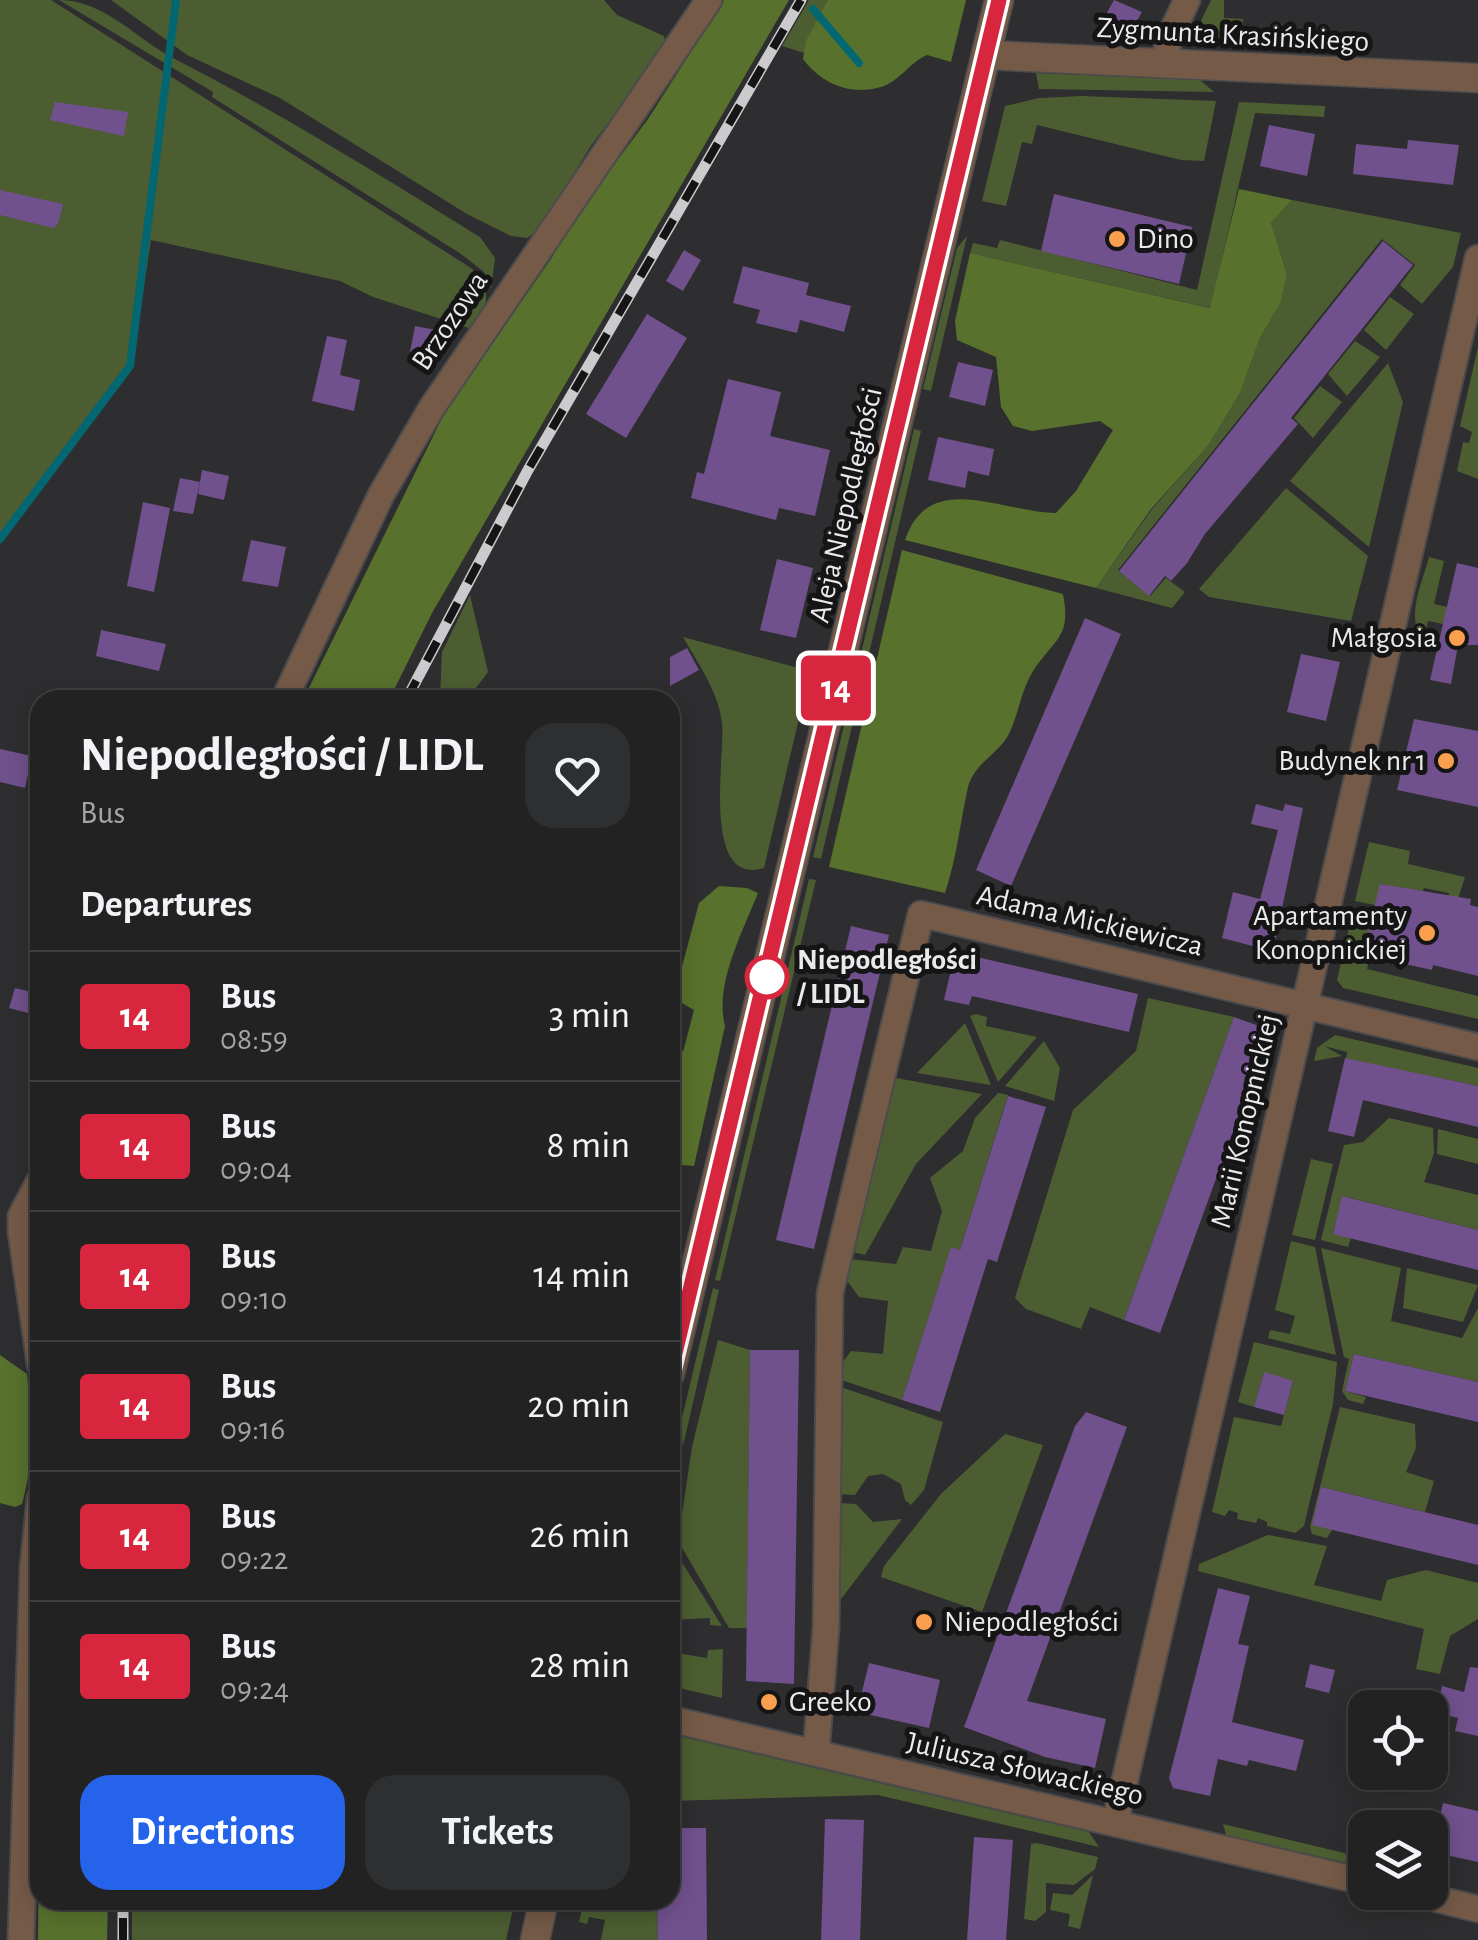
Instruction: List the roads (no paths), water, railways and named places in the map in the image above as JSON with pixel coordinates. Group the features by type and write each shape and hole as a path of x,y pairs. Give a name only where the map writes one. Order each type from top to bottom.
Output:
{"street":[{"name":"Brzozowa","path":"289,690 381,494 431,409 709,0"},
{"name":"Aleja Niepodległości","path":"680,1332 999,0"},
{"path":"1163,64 1174,25 1187,0"},
{"name":"Zygmunta Krasińskiego","path":"986,55 1478,78"},
{"name":"Marii Konopnickiej","path":"1116,1824 1478,258"},
{"name":"Adama Mickiewicza","path":"816,1753 826,1628 830,1293 921,914 1478,1047"},
{"path":"30,1200 22,1216 21,1232 30,1295"},
{"path":"21,1940 30,1660"},
{"name":"Juliusza Słowackiego","path":"680,1721 1348,1878"},
{"path":"1448,1902 1478,1909"},
{"path":"535,1940 542,1910"}],"waterway":[{"path":"0,539 130,366 176,0"},
{"path":"813,9 859,63"}],"railway":[{"path":"411,690 528,470 801,0"},
{"path":"123,1910 123,1940"}],"place":[{"name":"Dino","path":"1117,239"},
{"name":"Małgosia","path":"1457,638"},
{"name":"Budynek nr 1","path":"1446,761"},
{"name":"Apartamenty Konopnickiej","path":"1427,933"},
{"name":"Niepodległości / LIDL","path":"767,977"},
{"name":"Niepodległości","path":"924,1622"},
{"name":"Greeko","path":"769,1702"}]}
